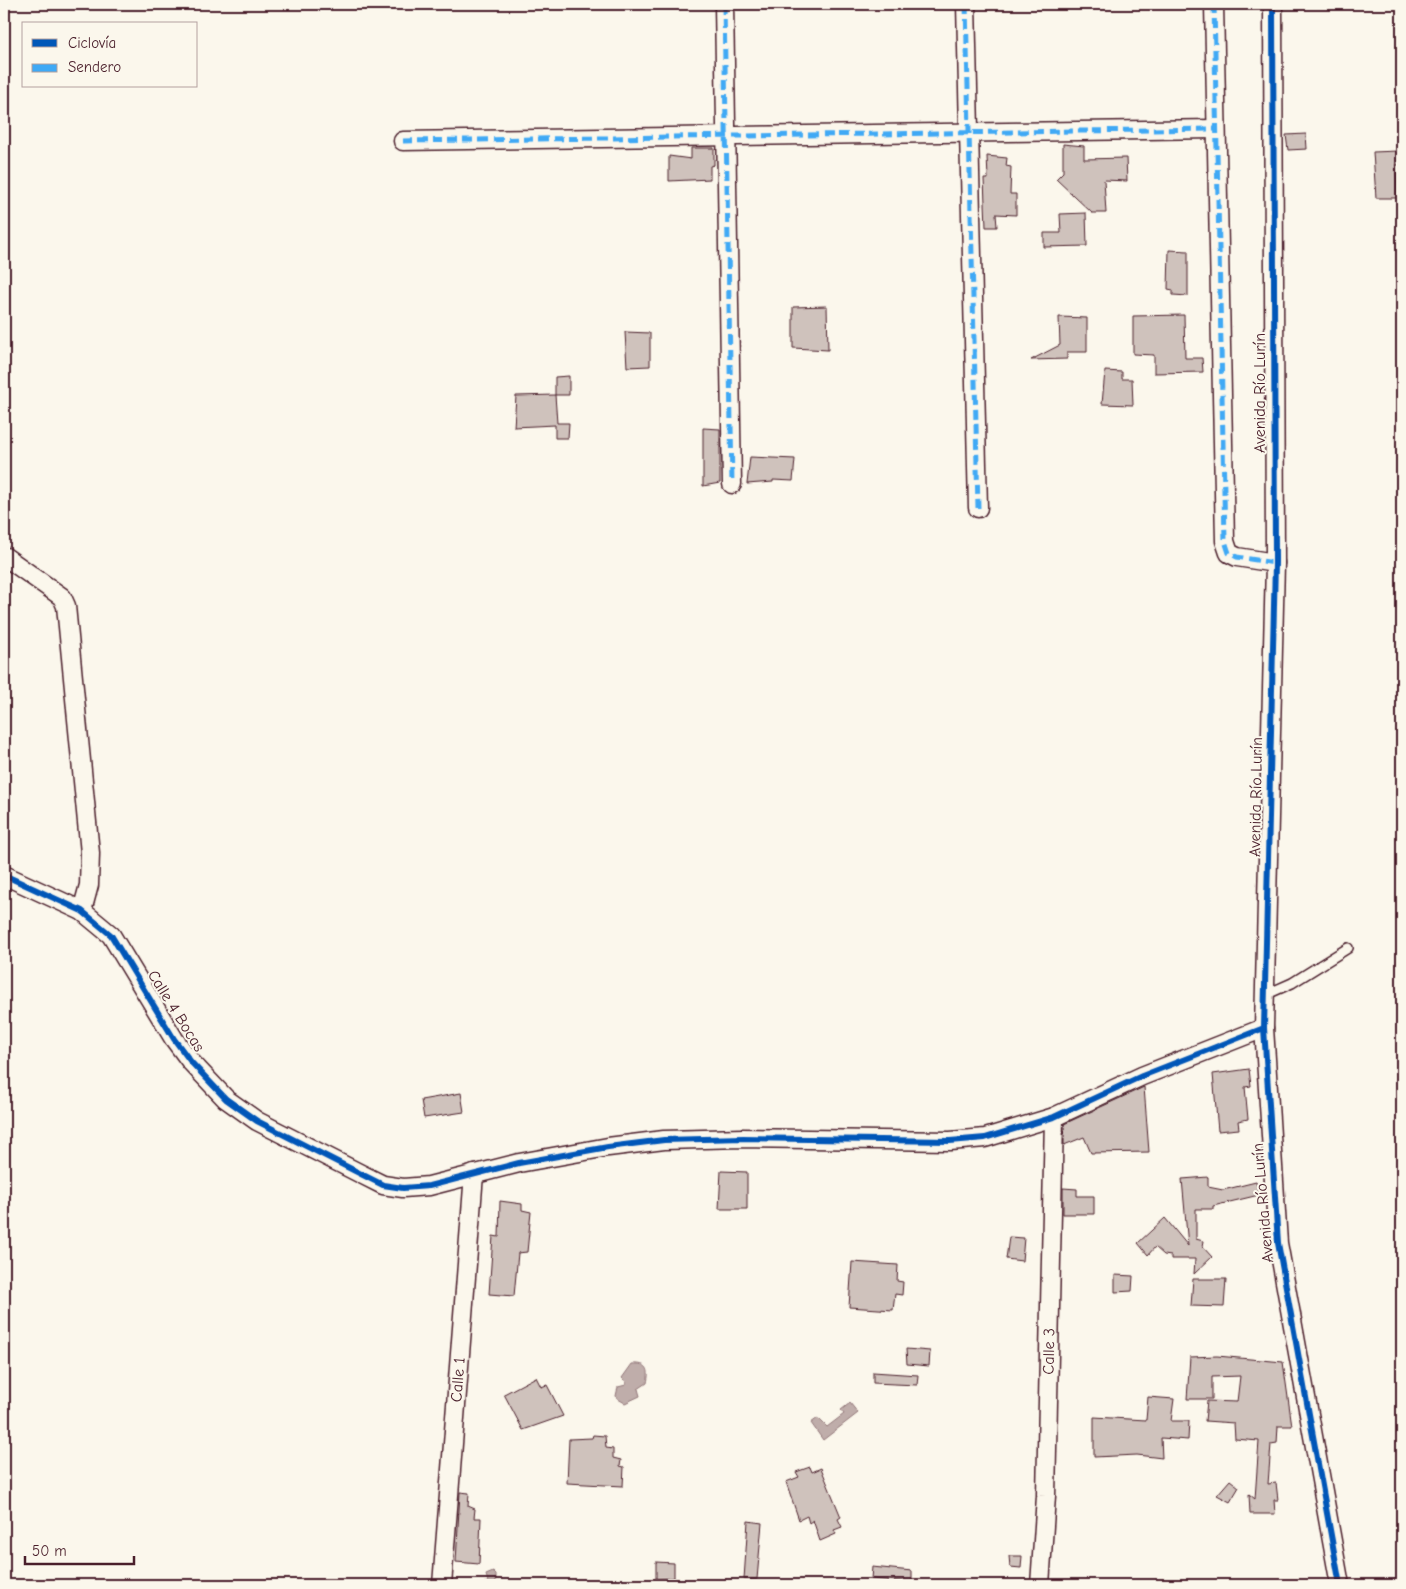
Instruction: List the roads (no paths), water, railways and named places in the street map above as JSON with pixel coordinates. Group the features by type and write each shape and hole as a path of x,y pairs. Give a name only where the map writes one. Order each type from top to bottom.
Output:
{"street":[{"path":"724,4 732,484"},
{"path":"966,4 978,508"},
{"path":"1214,4 1215,129 1225,541 1230,554 1237,557 1274,563"},
{"name":"Avenida Río Lurín","path":"1273,4 1274,563 1264,1028 1278,1243 1340,1585"},
{"path":"403,141 1215,129"},
{"path":"4,556 62,597 66,606 90,853 89,885 82,910"},
{"name":"Calle 4 Bocas","path":"4,875 82,910 111,935 174,1039 191,1062 226,1099 257,1121 383,1185 403,1188 429,1186 519,1163 608,1147 664,1140 742,1138 950,1141 985,1138 1054,1117 1142,1076 1264,1028"},
{"name":"Calle 3","path":"1040,1585 1046,1496 1054,1117"},
{"name":"Calle 1","path":"442,1585 474,1174"}],"lane":[{"path":"1265,995 1292,983 1348,948"}]}
